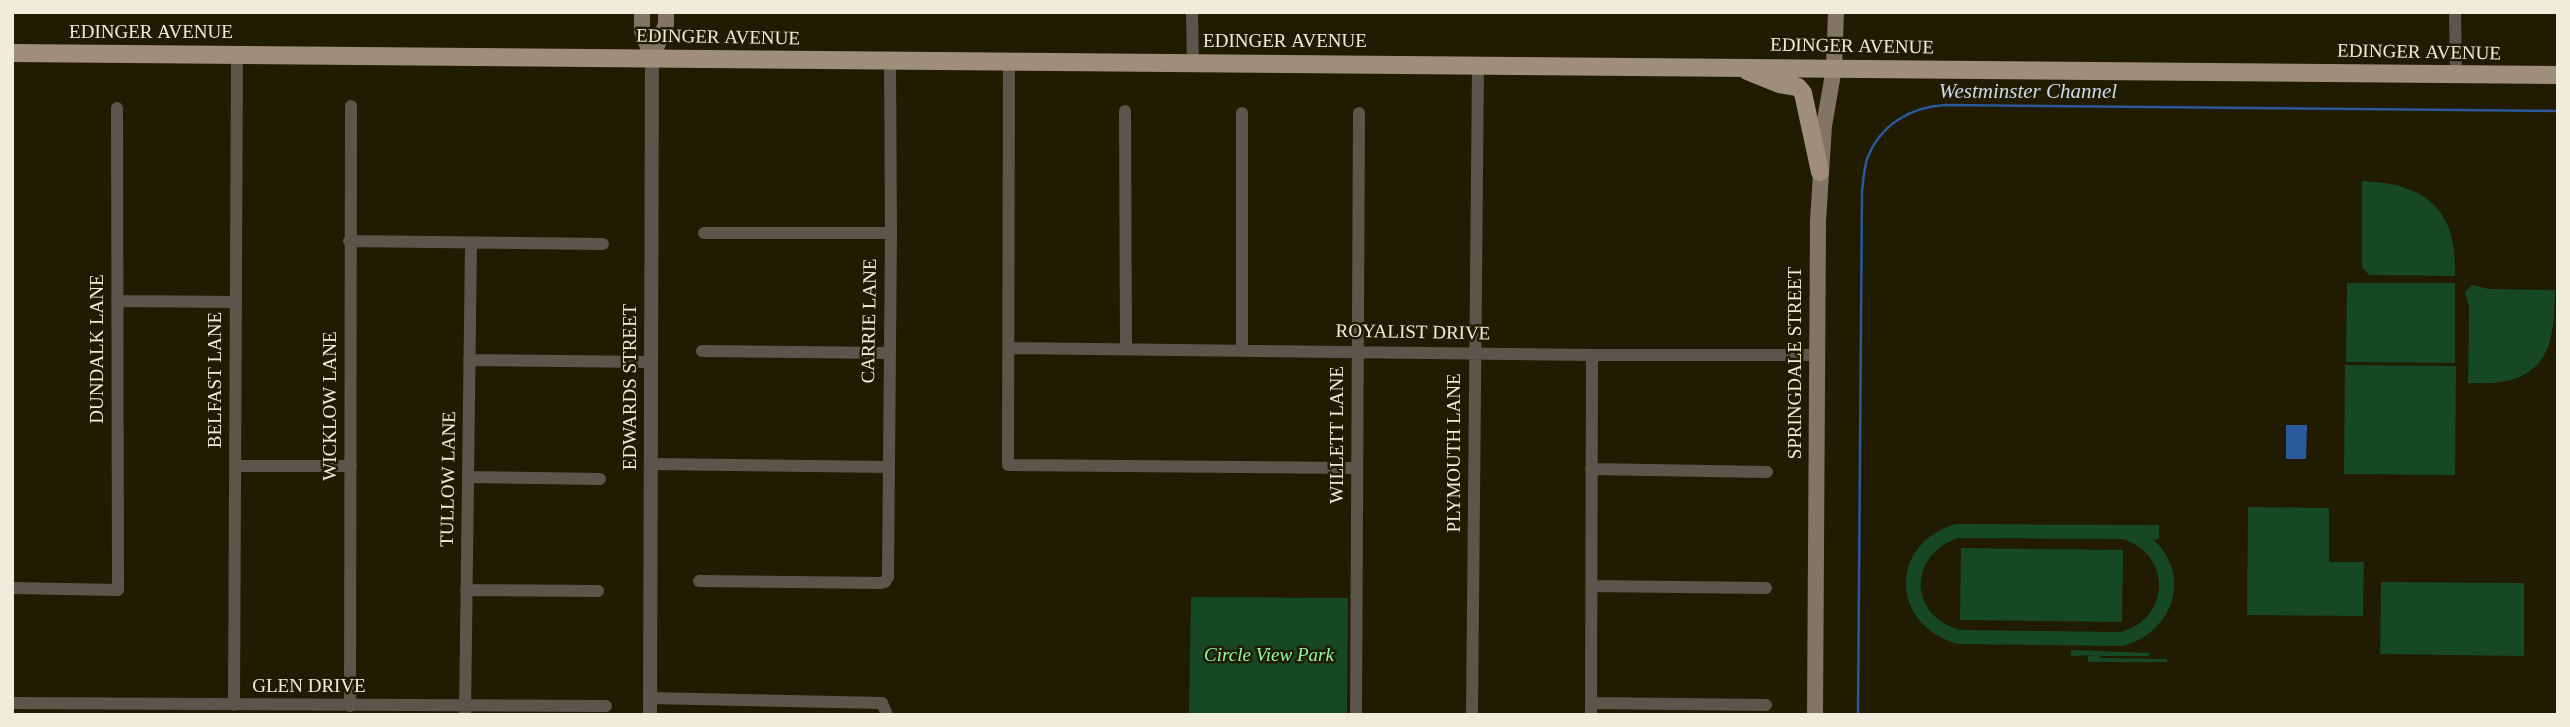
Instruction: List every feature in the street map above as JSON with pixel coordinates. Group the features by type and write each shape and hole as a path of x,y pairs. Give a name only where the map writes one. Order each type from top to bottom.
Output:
{"main road":[{"name":"EDWARDS STREET","path":"642,12 642,31 652,58"},
{"name":"EDWARDS STREET","path":"652,58 666,24 666,12"},
{"name":"SPRINGDALE STREET","path":"1815,715 1820,172 1834,68 1836,12"},
{"name":"EDINGER AVENUE","path":"12,53 2558,75"},
{"path":"1737,67 1779,85 1798,87 1803,93 1820,172"}],"street":[{"path":"1192,12 1193,62"},
{"path":"2455,12 2456,74"},
{"name":"BELFAST LANE","path":"234,705 237,55"},
{"name":"EDWARDS STREET","path":"650,715 652,58"},
{"name":"CARRIE LANE","path":"699,582 885,582 888,577 890,60"},
{"path":"1009,61 1008,465 1356,468"},
{"name":"PLYMOUTH LANE","path":"1472,715 1478,65"},
{"name":"WICKLOW LANE","path":"349,706 351,106"},
{"name":"DUNDALK LANE","path":"12,588 118,590 117,108"},
{"path":"1125,111 1126,348"},
{"path":"1242,113 1242,350"},
{"name":"WILLETT LANE","path":"1356,715 1359,113"},
{"path":"704,233 891,233"},
{"path":"349,241 603,244"},
{"name":"TULLOW LANE","path":"465,709 471,243"},
{"path":"117,300 236,302"},
{"name":"ROYALIST DRIVE","path":"1009,348 1817,355"},
{"path":"702,351 889,353"},
{"path":"1592,355 1591,709 1766,705"},
{"path":"469,360 652,362"},
{"path":"652,464 889,467"},
{"path":"235,466 351,466"},
{"path":"1591,469 1767,472"},
{"path":"469,477 600,479"},
{"path":"1591,586 1766,588"},
{"path":"467,590 598,591"},
{"path":"650,698 884,709"},
{"name":"GLEN DRIVE","path":"12,703 46,709 234,705 465,709 606,706"}],"green space":[{"path":"2362,181 2404,187 2434,204 2444,217 2451,234 2455,276 2369,275 2362,267"},
{"path":"2347,283 2455,283 2455,363 2346,362"},
{"path":"2472,285 2489,289 2555,290 2554,320 2548,346 2543,358 2523,376 2502,382 2468,383 2469,307 2465,292"},
{"path":"2345,365 2456,366 2455,475 2344,474"},
{"path":"2248,507 2329,508 2329,562 2364,562 2363,616 2247,615"},
{"path":"1956,524 2159,525 2159,539 2154,540 2166,555 2172,570 2172,602 2165,617 2154,629 2123,646 1958,644 1936,634 1919,620 1910,603 1906,584 1909,566 1918,549 1934,534","holes":["1958,538 2123,539 2139,547 2150,558 2157,572 2159,586 2157,601 2149,614 2137,625 2121,632 1960,630 1943,622 1931,612 1923,599 1923,571 1930,557 1942,546"]},
{"path":"1961,548 2123,550 2122,622 1960,620"},
{"path":"2381,582 2524,583 2524,656 2380,654"},
{"name":"Circle View Park","path":"1191,597 1348,598 1347,715 1189,715"},
{"path":"2071,650 2149,653 2149,656 2100,656 2167,659 2167,662 2088,662 2088,656 2098,655 2071,656"}],"water":[{"path":"2286,425 2307,425 2306,459 2286,459"}],"waterway":[{"name":"Westminster Channel","path":"1858,715 1862,192 1867,159 1888,128 1908,114 1932,106 1945,105 2558,111"}]}
